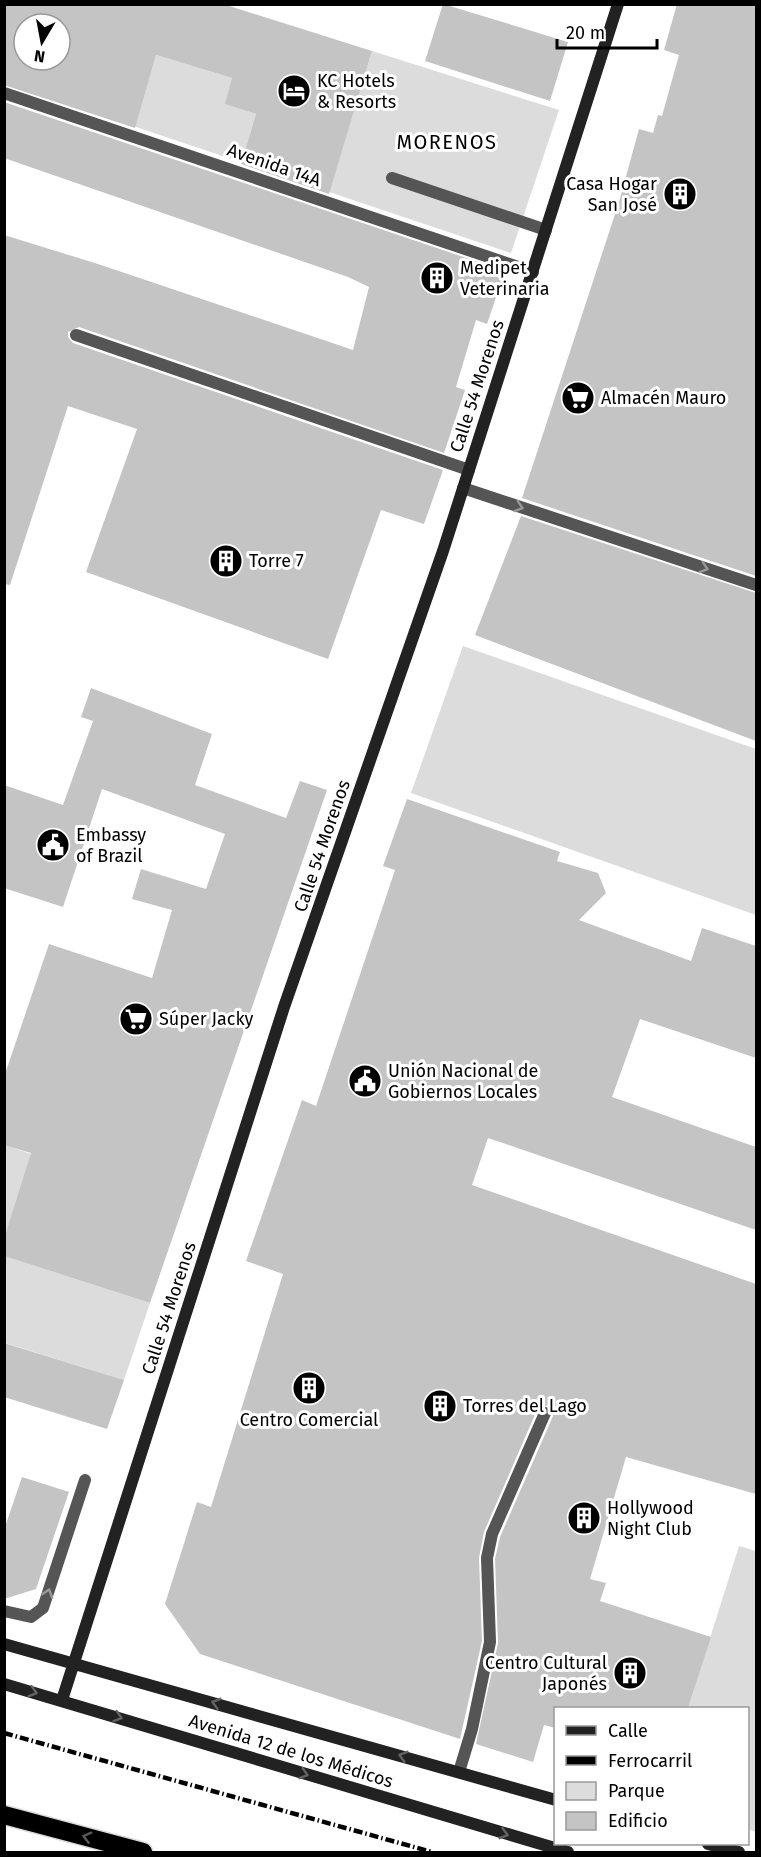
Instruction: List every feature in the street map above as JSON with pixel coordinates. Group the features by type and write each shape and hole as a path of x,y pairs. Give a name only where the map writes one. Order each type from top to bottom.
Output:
{"highway":[{"path":"4,1815 143,1852"}],"main road":[{"name":"Calle 54 Morenos","path":"62,1700 281,1018 469,470 618,4"},
{"name":"Avenida 12 de los Médicos","path":"4,1644 554,1800"},
{"name":"Avenida 12 de los Médicos","path":"4,1684 568,1852"},
{"path":"712,1845 739,1852"}],"lane":[{"name":"Avenida 14A","path":"4,93 533,272"},
{"path":"392,178 546,230"},
{"path":"76,335 469,470"},
{"path":"463,488 756,585"},
{"path":"459,1772 472,1729 490,1642 487,1558 492,1534 545,1413"},
{"path":"4,1611 32,1617 43,1608 85,1480"}],"green space":[{"path":"372,51 559,110 511,253 5,83 138,116 156,55 232,78 226,104 256,114 245,151 333,179"},
{"path":"463,646 756,749 756,915 411,793"},
{"path":"5,1145 31,1154 5,1239"},
{"path":"4,1256 150,1303 124,1380 5,1343"},
{"path":"739,1546 756,1551 756,1832 749,1829 749,1707 688,1707"}],"building":[{"name":"KC Hotels & Resorts","path":"4,4 223,4 372,51 329,194 241,164 256,114 225,104 232,78 156,55 135,128 4,85"},
{"path":"443,4 568,42 550,101 425,61"},
{"path":"677,4 756,4 756,576 522,498 619,202 639,129 653,133 658,115 662,116 679,55 664,50"},
{"path":"4,102 505,271 487,324 476,320 456,387 465,390 444,453 79,327 68,332 68,337 73,343 443,470 424,524 381,510 328,659 86,572 137,429 68,406 10,585 4,584 4,235 98,264 353,350 369,287 348,277 4,158"},
{"path":"521,516 756,593 756,741 475,635"},
{"path":"91,688 212,734 195,785 286,818 300,781 327,790 150,1303 4,1256 4,1239 31,1153 4,1145 4,1077 49,944 152,978 172,910 132,899 141,869 206,889 225,834 102,789 63,907 4,888 4,785 63,805 93,721 81,717"},
{"path":"407,799 560,852 557,861 598,873 606,893 579,920 691,961 702,928 756,946 756,1058 640,1019 612,1097 756,1147 756,1230 488,1138 472,1185 756,1284 756,1494 626,1457 590,1579 606,1583 600,1601 711,1637 688,1707 554,1707 554,1728 544,1725 533,1762 476,1744 498,1643 495,1559 500,1537 553,1416 552,1409 548,1405 537,1410 484,1532 479,1558 482,1641 460,1739 200,1654 165,1604 197,1502 211,1507 283,1274 246,1261 302,1100 316,1106 395,870 383,866"},
{"path":"4,1343 124,1380 107,1429 4,1397"},
{"path":"22,1477 69,1492 36,1589 4,1599 4,1530"}],"railway":[{"path":"4,1733 432,1852"}],"place":[{"name":"KC Hotels & Resorts","path":"294,91"},
{"name":"Casa Hogar San José","path":"680,194"},
{"name":"Medipet Veterinaria","path":"437,278"},
{"name":"Almacén Mauro","path":"578,398"},
{"name":"Torre 7","path":"226,561"},
{"name":"Embassy of Brazil","path":"53,845"},
{"name":"Súper Jacky","path":"136,1019"},
{"name":"Unión Nacional de Gobiernos Locales","path":"365,1081"},
{"name":"Centro Comercial","path":"309,1388"},
{"name":"Torres del Lago","path":"440,1406"},
{"name":"Hollywood Night Club","path":"584,1518"},
{"name":"Centro Cultural Japonés","path":"630,1673"}],"district":[{"name":"MORENOS","path":"447,142"}]}
